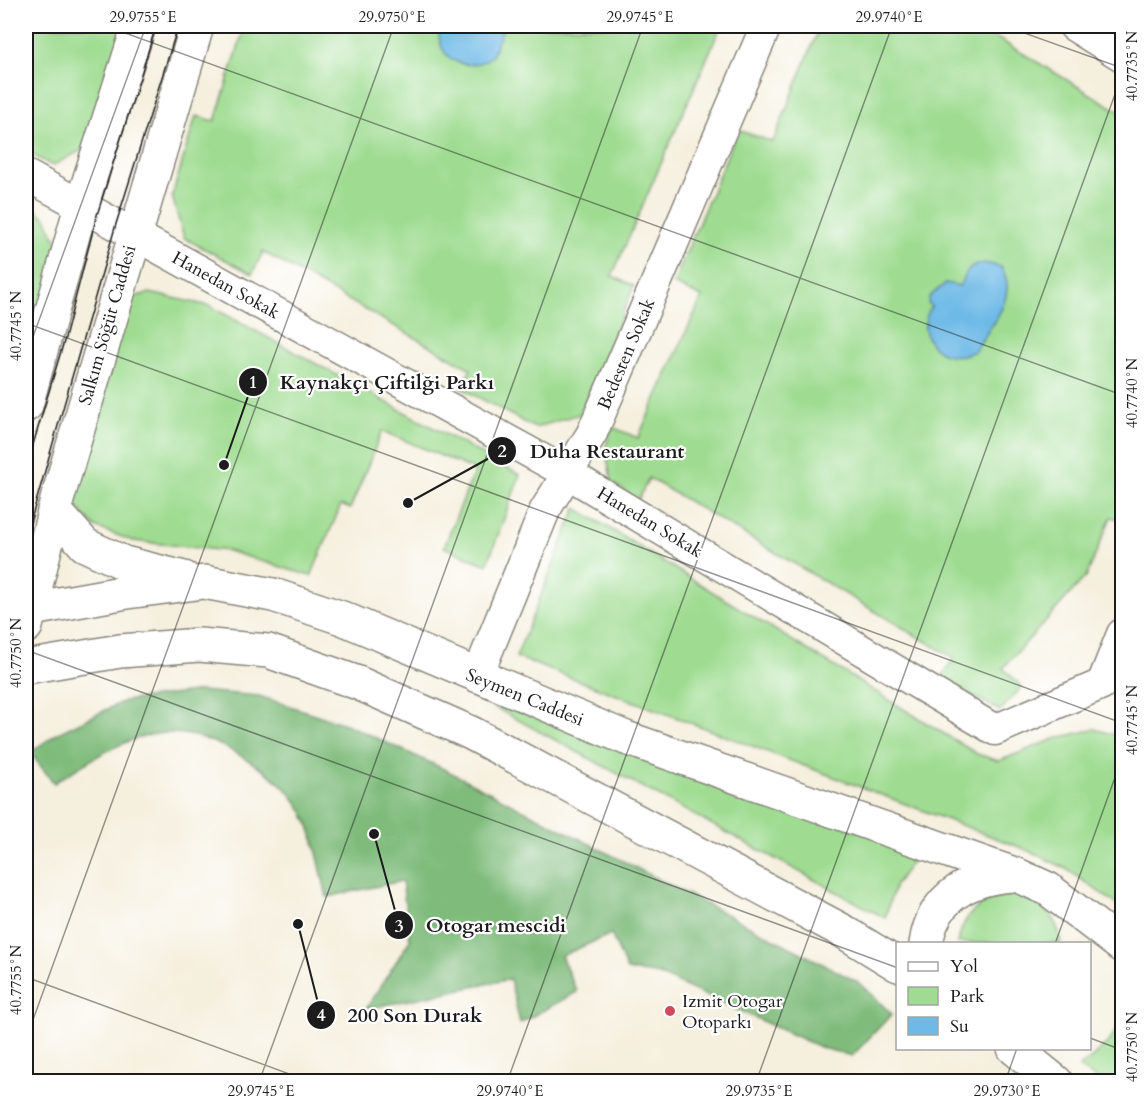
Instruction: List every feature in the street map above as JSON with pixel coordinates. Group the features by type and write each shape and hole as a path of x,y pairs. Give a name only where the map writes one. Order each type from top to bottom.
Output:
{"main road":[{"path":"26,405 81,206 139,26"},
{"name":"Salkım Söğüt Caddesi","path":"27,615 54,510 197,26"},
{"path":"54,510 85,545 124,563 204,582"},
{"name":"Seymen Caddesi","path":"27,615 204,582 273,595 327,613 626,738 1017,875 1048,889 1122,946"},
{"path":"26,667 120,651 188,646 268,651 358,682 471,733 841,930 896,964"},
{"name":"Seymen Caddesi","path":"927,942 935,916 967,884 991,876 1017,875"},
{"path":"1072,907 1081,942"},
{"path":"1016,1050 1056,1082"}],"street":[{"name":"Bedesten Sokak","path":"477,677 544,510 592,433 766,26"},
{"path":"1074,26 1122,56"},
{"name":"Hanedan Sokak","path":"26,175 567,473 995,730 1112,690"},
{"path":"1112,690 1122,634"}],"green space":[{"path":"26,26 124,26 86,148 52,166 26,151"},
{"path":"245,26 721,26 612,276 634,286 580,414 535,428 461,388 471,369 263,252 252,274 184,238 172,196 196,116 215,121"},
{"path":"820,26 977,26 1122,113 1122,520 1111,517 1087,575 1003,668 1022,687 1000,711 941,678 954,658 649,478 638,500 612,482 605,449 612,427 638,438 702,297 673,284 738,130 773,142"},
{"path":"26,201 46,218 59,246 26,365"},
{"path":"150,293 210,306 520,475 487,565 444,547 475,470 382,431 350,509 341,505 311,576 228,551 133,541 95,527 71,500 128,298"},
{"path":"576,508 977,754 999,761 1057,738 1095,729 1122,737 1122,908 1065,868 1022,848 516,657"},
{"path":"442,679 918,853 895,885 885,918"},
{"path":"201,691 259,696 348,725 444,769 858,982 892,1014 852,1056 822,1048 660,975 627,970 611,934 561,956 577,992 520,1023 510,979 366,1009 410,940 402,881 327,897 314,840 303,812 284,787 268,774 222,746 197,737 173,733 150,735 128,742 105,752 54,783 30,753 56,734 124,701"},
{"path":"1010,895 1020,897 1044,910 1056,924 1061,942 958,942 969,916 982,904"},
{"path":"1122,1020 1122,1081 1099,1081 1079,1067 1104,1046"}],"water":[{"path":"440,26 504,26 492,56 482,62 463,64 447,55 442,47 439,37"},
{"path":"985,263 1001,267 1006,278 1007,289 1001,310 975,351 963,355 941,352 928,339 925,329 926,318 931,306 928,303 929,297 946,283 960,286 969,270 975,265"}],"tram line":[{"path":"26,468 65,338 97,215 156,26"},
{"path":"26,537 116,224 178,26"}],"place":[{"name":"Kaynakçı Çiftilği Parkı","path":"224,465"},
{"name":"Duha Restaurant","path":"408,503"},
{"name":"Otogar mescidi","path":"374,834"},
{"name":"200 Son Durak","path":"298,924"},
{"name":"Izmit Otogar Otoparkı","path":"670,1011"}]}
